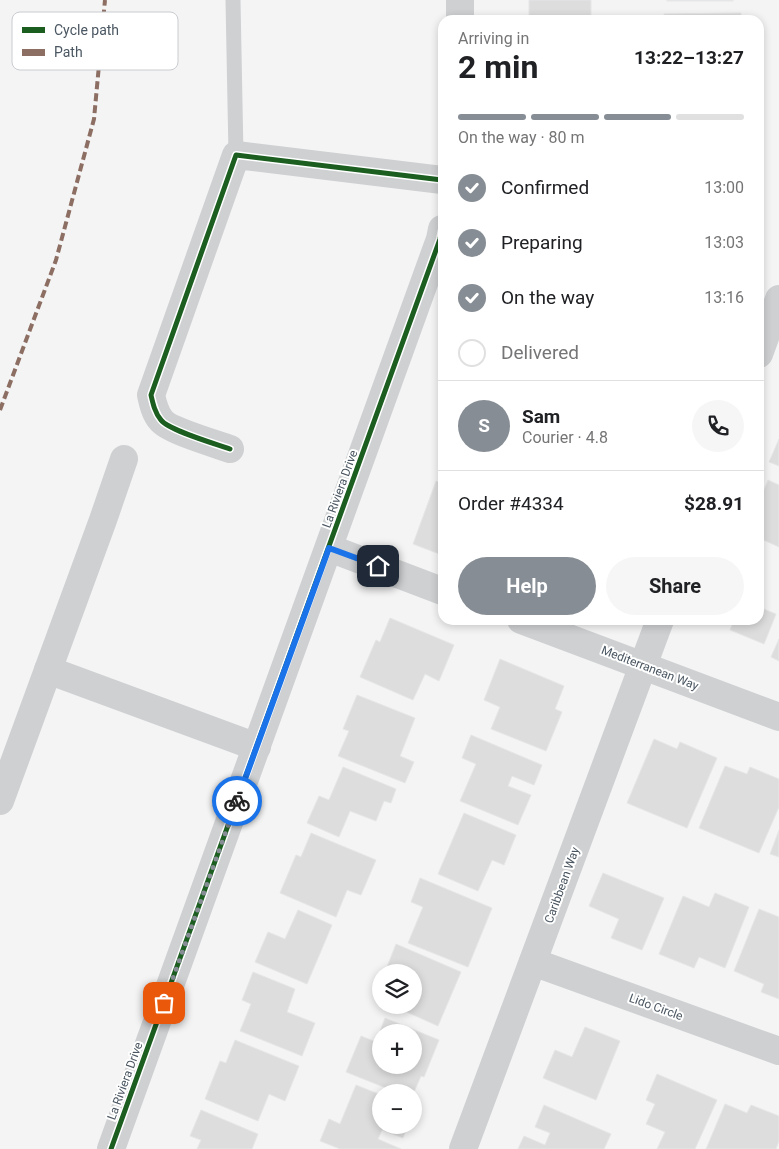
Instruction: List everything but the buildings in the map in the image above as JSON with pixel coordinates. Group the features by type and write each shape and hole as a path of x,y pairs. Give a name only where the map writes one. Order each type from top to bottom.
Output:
{"street":[{"path":"460,0 460,15"},
{"path":"230,449 172,428 162,421 154,406 151,395 236,156 438,180"},
{"name":"La Riviera Drive","path":"111,1149 438,245"},
{"path":"764,340 779,299"},
{"path":"0,801 124,459"},
{"path":"329,548 438,589"},
{"name":"Mediterranean Way","path":"533,625 779,717"},
{"name":"Caribbean Way","path":"464,1149 658,625"},
{"path":"48,670 257,747"},
{"name":"Lido Circle","path":"533,962 779,1051"}],"lane":[{"path":"233,0 236,156"}],"marked path":[{"path":"104,12 105,0"},
{"path":"0,410 56,260 94,119 99,70"}],"cycle path":[{"path":"230,449 165,424 157,414 151,395 236,155 438,180"},
{"path":"111,1149 438,245"}],"way so far":[{"path":"164,1003 237,801"}],"route":[{"path":"237,801 329,548 378,566"}]}
